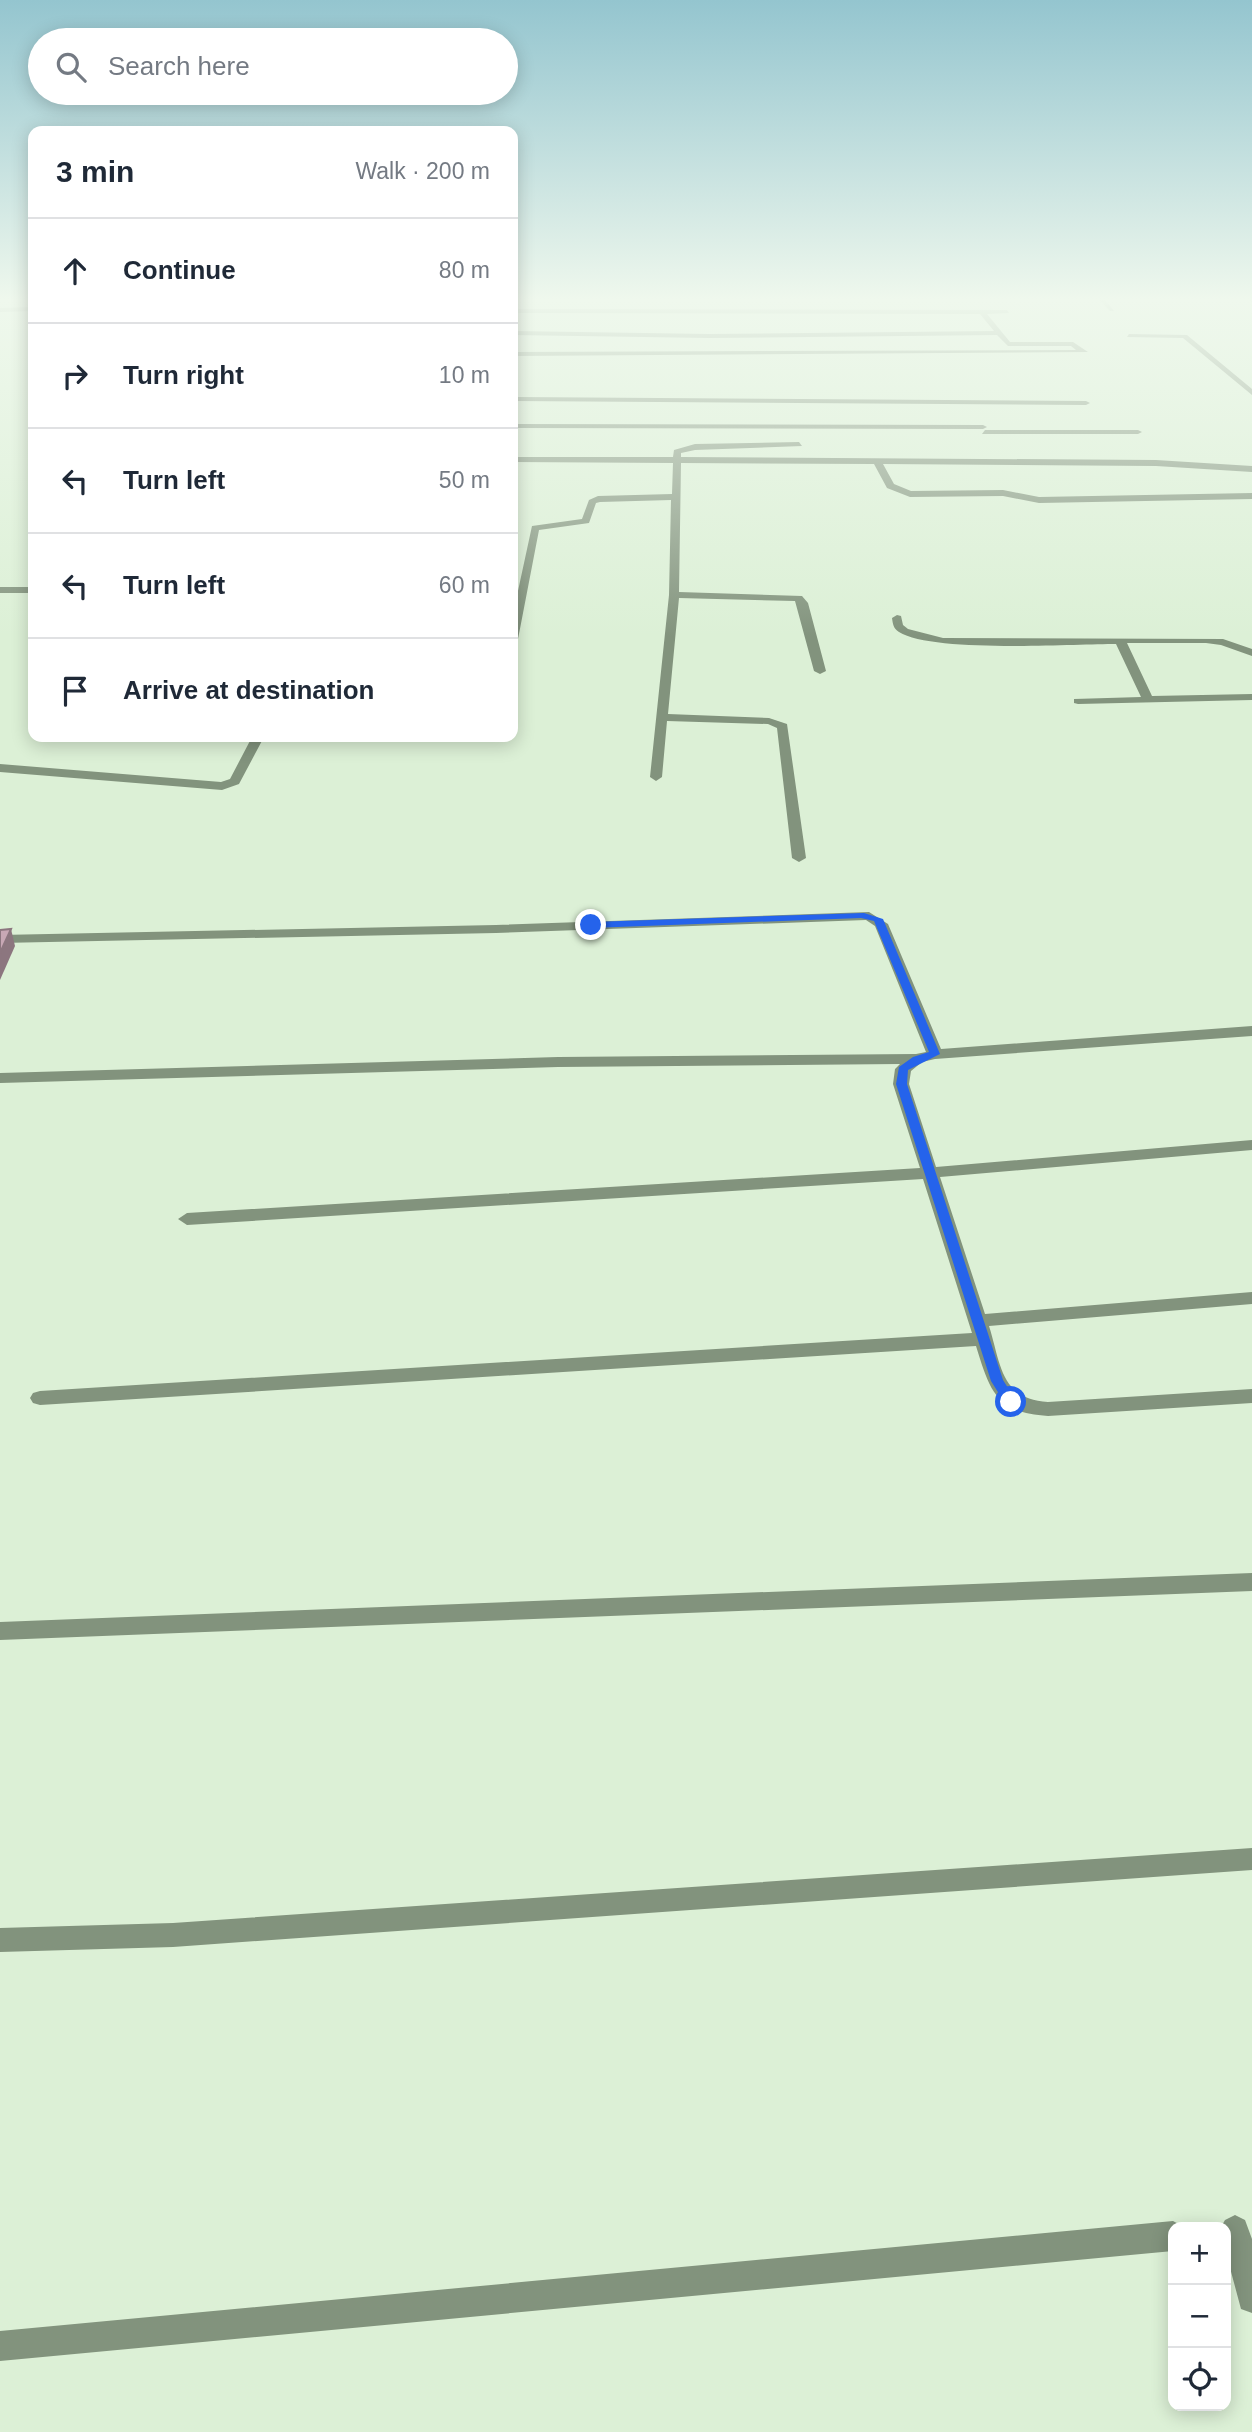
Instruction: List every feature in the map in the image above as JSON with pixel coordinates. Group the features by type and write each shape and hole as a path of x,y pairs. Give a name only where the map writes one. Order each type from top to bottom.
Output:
{"street":[{"path":"795,410 977,418 1138,432"},
{"path":"518,426 977,418 1032,410"},
{"path":"977,418 990,442"},
{"path":"656,777 674,595 678,449 799,444"},
{"path":"996,452 1001,462"},
{"path":"518,459 1156,463 1252,469"},
{"path":"877,461 890,486 909,494 1003,493 1039,500 1252,496"},
{"path":"518,614 535,528 586,521 592,502 598,499 676,497"},
{"path":"0,590 28,590"},
{"path":"674,595 798,598 804,607 820,671"},
{"path":"897,618 898,626 904,631 943,640 1206,640 1223,642 1252,653"},
{"path":"1120,640 1148,700"},
{"path":"1078,701 1252,697"},
{"path":"662,717 769,721 783,726 799,858"},
{"path":"0,768 222,786 234,781 255,742"},
{"path":"0,939 496,929 869,915 881,924 934,1054"},
{"path":"0,1078 558,1062 916,1059 934,1054 1252,1031"},
{"path":"916,1059 903,1069 901,1084 1002,1391 1011,1402 1025,1408 1252,1396"},
{"path":"187,1219 930,1173 1252,1145"},
{"path":"40,1398 981,1330 1252,1298"},
{"path":"0,1631 1252,1582"},
{"path":"0,1940 187,1934 1252,1859"},
{"path":"1237,2230 1252,2298"},
{"path":"0,2346 1168,2236"}],"building":[{"path":"11,929 0,953 0,930"}],"route":[{"path":"591,925 861,915 878,919 934,1054 916,1059 903,1069 901,1084 997,1381 1011,1402"}]}
